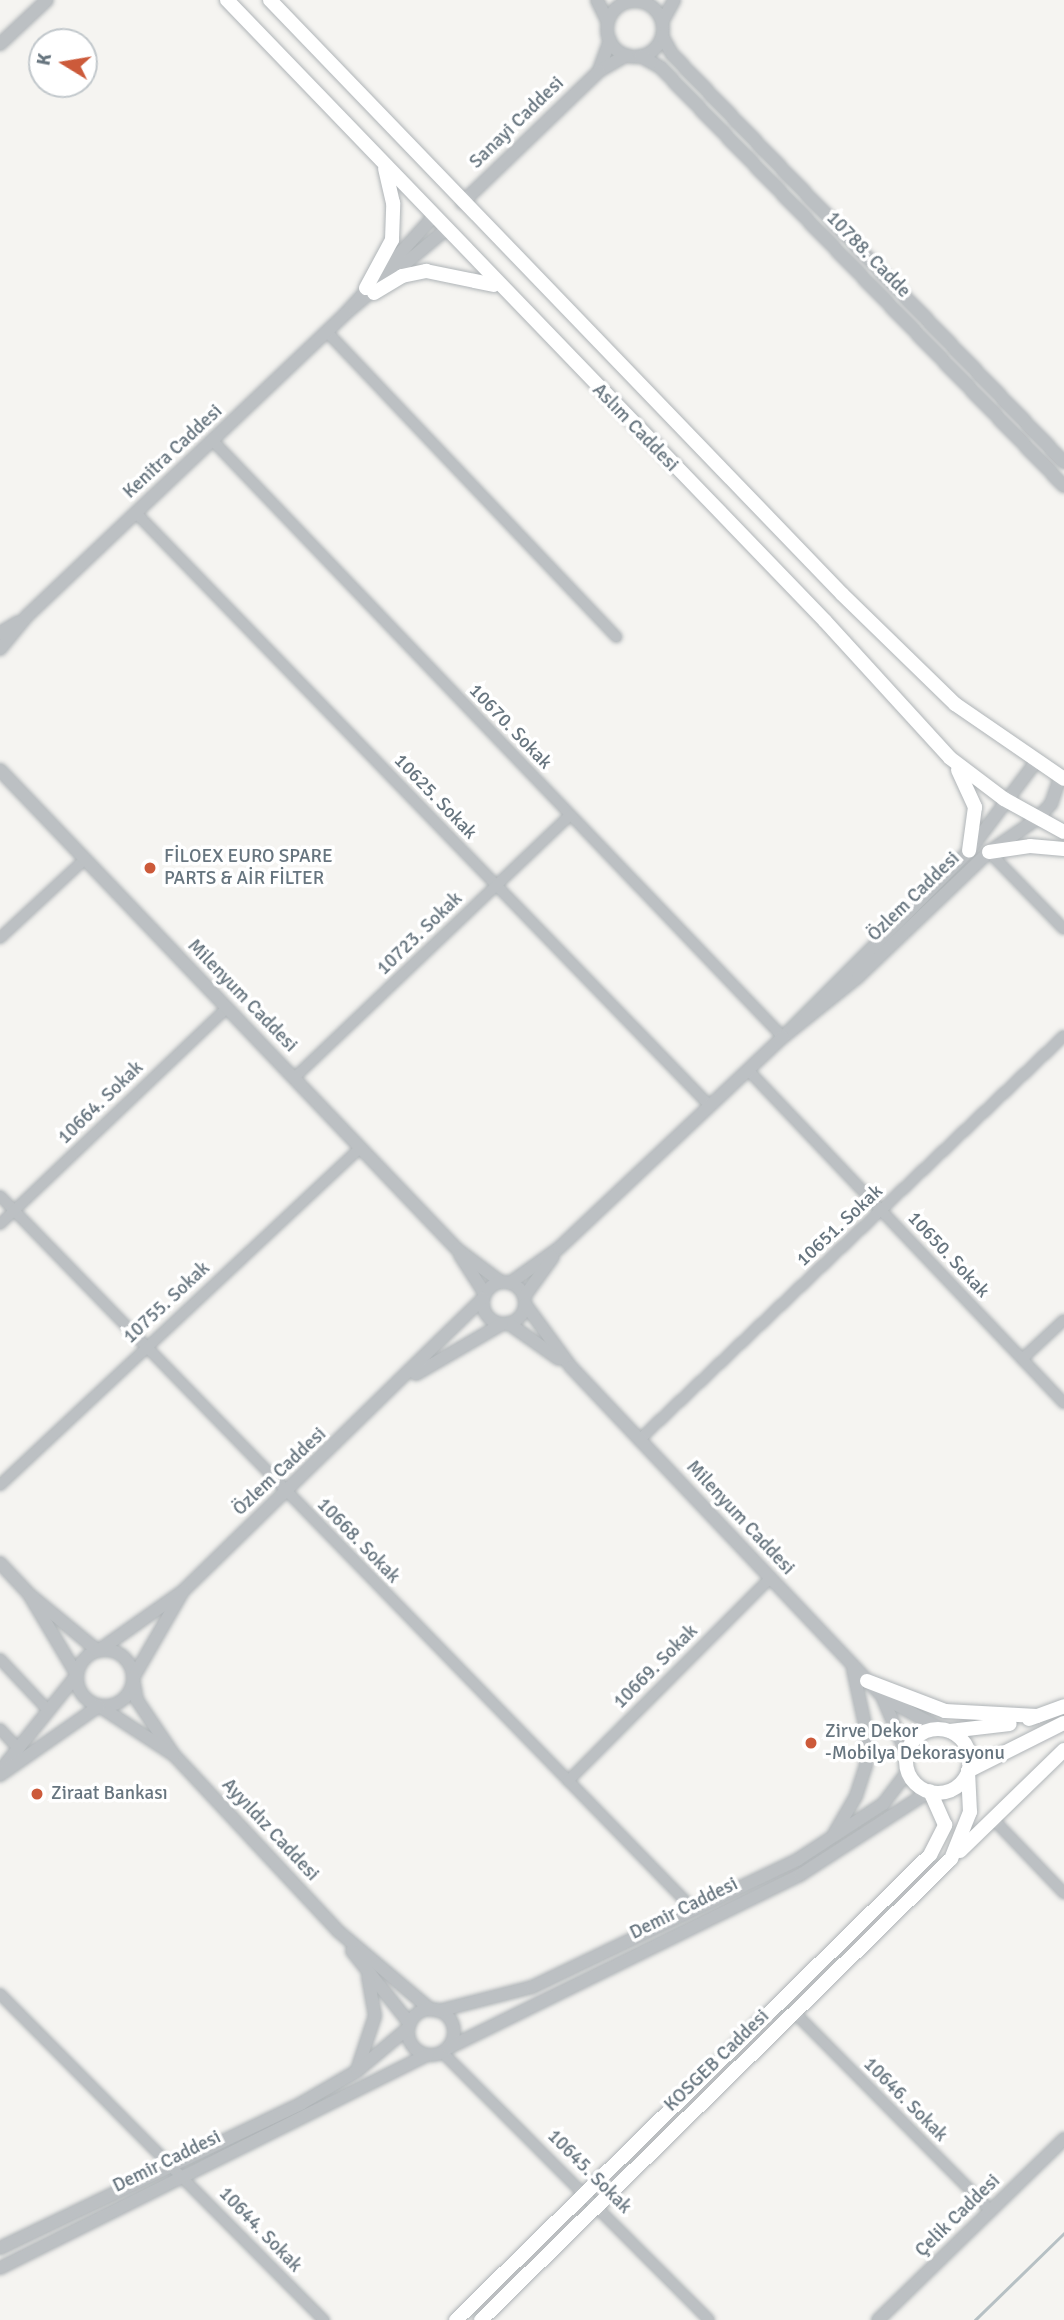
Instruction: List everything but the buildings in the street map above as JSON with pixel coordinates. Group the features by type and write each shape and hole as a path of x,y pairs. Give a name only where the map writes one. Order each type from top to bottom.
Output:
{"main road":[{"name":"Aslım Caddesi","path":"226,0 384,168 825,621 950,758 1004,799 1064,832"},
{"name":"Aslım Caddesi","path":"270,0 842,594 955,704 1035,763 1062,779"},
{"path":"370,291 392,240 393,203 384,168"},
{"path":"370,291 402,276 426,271 473,277 502,289"},
{"path":"950,758 975,807 969,851"},
{"path":"989,852 1064,849"},
{"path":"867,1681 945,1711 1037,1716"},
{"path":"1064,1706 1037,1716 920,1735 907,1755 908,1771 930,1791 953,1789 968,1771 1064,1723"},
{"path":"947,1730 967,1748 968,1771"},
{"name":"KOSGEB Caddesi","path":"481,2320 1064,1750"},
{"name":"KOSGEB Caddesi","path":"951,1859 970,1812 968,1771"},
{"name":"KOSGEB Caddesi","path":"456,2320 584,2191 930,1855 945,1825 930,1791"}],"street":[{"path":"0,44 47,0"},
{"path":"597,0 608,23 610,40 633,55 662,36 662,22 656,10 636,1 615,10 608,23"},
{"path":"662,22 674,0"},
{"name":"10788. Cadde","path":"662,36 672,54 1064,462"},
{"name":"Sanayi Caddesi","path":"599,71 610,40"},
{"name":"Sanayi Caddesi","path":"462,202 599,71 633,55"},
{"name":"10788. Cadde","path":"633,55 660,67 1064,486"},
{"name":"Kenitra Caddesi","path":"370,291 433,217"},
{"name":"Kenitra Caddesi","path":"27,616 345,314 445,230"},
{"path":"328,333 616,637"},
{"name":"10670. Sokak","path":"213,441 783,1037"},
{"name":"10625. Sokak","path":"136,513 710,1106"},
{"path":"0,633 27,616"},
{"path":"0,649 27,616"},
{"name":"Özlem Caddesi","path":"98,1651 183,1591 404,1381 484,1296 559,1248 783,1037 969,851 1004,799 1035,763"},
{"name":"Milenyum Caddesi","path":"0,770 457,1249"},
{"name":"Özlem Caddesi","path":"783,1037 858,977 989,852 1037,819 1051,804 1062,779"},
{"name":"10723. Sokak","path":"294,1078 570,815"},
{"path":"989,852 1064,929"},
{"path":"0,938 85,859"},
{"name":"10664. Sokak","path":"0,1224 227,1008"},
{"name":"10651. Sokak","path":"639,1440 1064,1036"},
{"name":"10650. Sokak","path":"748,1070 1064,1403"},
{"name":"10755. Sokak","path":"0,1485 360,1147"},
{"name":"10668. Sokak","path":"0,1196 693,1909"},
{"name":"Özlem Caddesi","path":"404,1381 505,1323 559,1248"},
{"path":"457,1249 505,1282 524,1300 571,1367"},
{"path":"457,1249 484,1296 489,1318 505,1323 571,1367"},
{"path":"1022,1359 1064,1320"},
{"name":"Milenyum Caddesi","path":"571,1367 882,1696 947,1730"},
{"path":"0,1563 29,1594 98,1651 122,1656 133,1678 123,1700 99,1706 0,1773"},
{"name":"10669. Sokak","path":"568,1781 770,1578"},
{"name":"Özlem Caddesi","path":"133,1678 183,1591"},
{"path":"29,1594 77,1675 79,1691 99,1706"},
{"path":"0,1773 17,1747 77,1675 83,1660 98,1651"},
{"path":"0,1659 47,1709"},
{"path":"830,1840 856,1796 866,1765 866,1727 852,1665"},
{"name":"Ayyıldız Caddesi","path":"133,1678 137,1700 174,1755 338,1931 435,2010"},
{"name":"Milenyum Caddesi","path":"882,1696 907,1755"},
{"name":"Ayyıldız Caddesi","path":"99,1706 174,1755"},
{"path":"0,1729 17,1747"},
{"name":"Demir Caddesi","path":"435,2010 532,1987 830,1840 883,1804 908,1771"},
{"name":"Demir Caddesi","path":"445,2050 800,1875 930,1791"},
{"path":"993,1819 1064,1893"},
{"name":"Ayyıldız Caddesi","path":"338,1931 409,2026"},
{"path":"356,2071 375,2016 364,1968"},
{"name":"10644. Sokak","path":"0,1994 183,2175 324,2320"},
{"path":"435,2010 453,2027 445,2050 428,2055 413,2047 409,2026 435,2010"},
{"name":"10646. Sokak","path":"795,2013 990,2211"},
{"name":"Demir Caddesi","path":"0,2248 356,2071 409,2026"},
{"name":"10645. Sokak","path":"445,2050 709,2320"},
{"name":"Demir Caddesi","path":"0,2268 428,2055"},
{"name":"Çelik Caddesi","path":"878,2320 1064,2139"}],"waterway":[{"path":"975,2320 1064,2233"}],"place":[{"name":"FİLOEX EURO SPARE PARTS & AİR FİLTER","path":"150,868"},
{"name":"Zirve Dekor -Mobilya Dekorasyonu","path":"811,1743"},
{"name":"Ziraat Bankası","path":"37,1794"}]}
